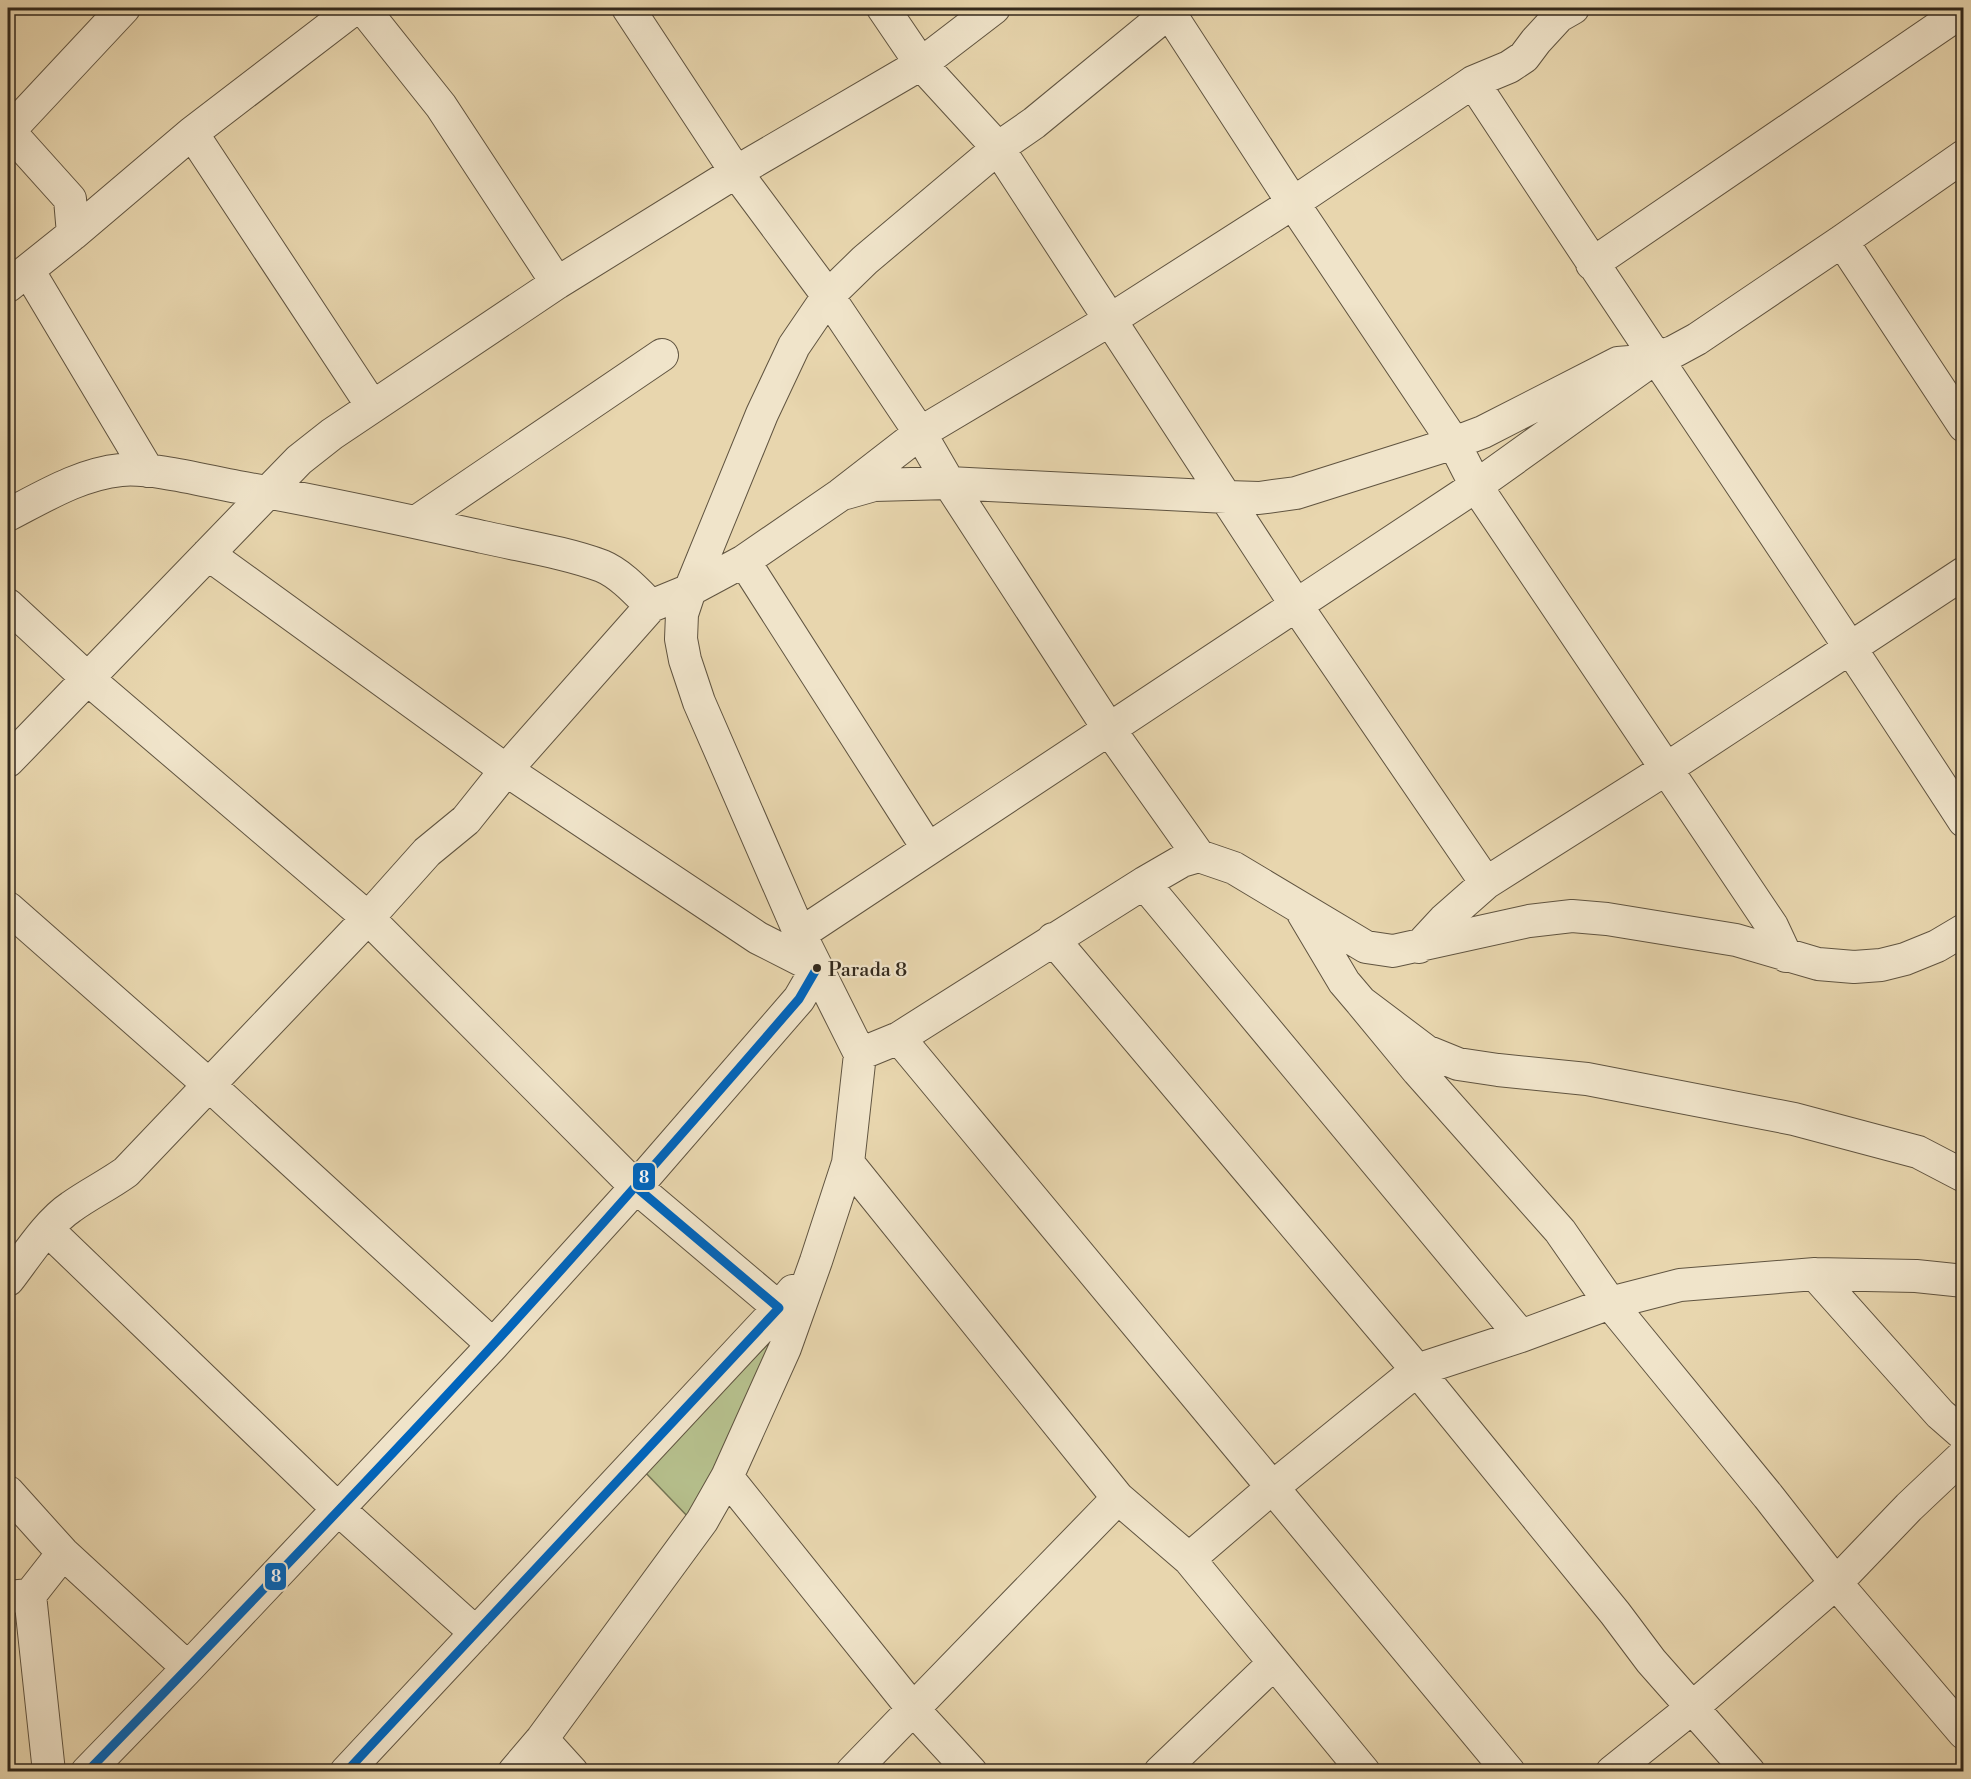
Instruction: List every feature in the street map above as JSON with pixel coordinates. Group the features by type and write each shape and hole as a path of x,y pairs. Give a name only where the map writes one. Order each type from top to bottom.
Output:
{"street":[{"path":"73,234 70,199 8,131 124,8"},
{"path":"148,471 18,278 192,133 355,8"},
{"path":"363,8 441,106 557,283"},
{"path":"628,8 736,172 828,296 920,433 949,483 1109,729 1199,856"},
{"path":"883,8 921,64 998,148 1296,605 1486,883"},
{"path":"8,760 300,460 372,406 557,283 736,172 921,64 994,8"},
{"path":"8,1280 48,1230 69,1208 106,1187 126,1172 368,918 427,852 466,820 506,770 651,606 690,590 744,561 840,495 920,433 1110,320 1293,203 1473,82 1509,67 1524,57 1559,16 1573,8"},
{"path":"514,1772 542,1739 702,1521 727,1477 785,1348 848,1163 860,1054 800,934 699,702 681,639 682,614 690,590 762,414 794,346 828,296 865,260 998,148 1034,123 1171,10 1293,203 1454,443 1476,486 1766,917 1786,956"},
{"path":"1592,264 1964,10"},
{"path":"1473,82 1592,264 1852,648 1964,820"},
{"path":"192,133 372,406"},
{"path":"840,495 874,485 949,483 1259,498 1296,493 1483,432 1618,363 1655,358 1673,352 1842,241 1964,156"},
{"path":"1842,241 1964,426"},
{"path":"417,522 662,355"},
{"path":"800,934 1476,486 1655,358"},
{"path":"8,515 63,487 95,474 123,470 148,471 417,522 561,555 604,567 628,583 651,606"},
{"path":"208,554 506,770 758,938 817,968"},
{"path":"744,561 928,849"},
{"path":"1419,946 1444,920 1486,883 1666,769 1964,573"},
{"path":"8,605 88,679 368,918 636,1186 779,1308"},
{"path":"860,1054 899,1038 1144,883 1182,861 1199,856 1234,868 1366,947 1393,951 1518,923 1572,916 1607,919 1736,940 1818,964 1854,967 1881,965 1905,959 1937,946 1964,930"},
{"path":"1144,883 1521,1336"},
{"path":"8,908 208,1084 494,1345"},
{"path":"1300,909 1344,982 1418,1071 1560,1231 1610,1303 1836,1583 1964,1733"},
{"path":"1053,939 1417,1370 1615,1612 1652,1661 1749,1772"},
{"path":"87,1772 494,1345 799,999 817,968"},
{"path":"1361,1002 1425,1051 1458,1064 1587,1079 1794,1119 1918,1152 1964,1176"},
{"path":"899,1038 1509,1772"},
{"path":"848,1163 1118,1498 1189,1559 1364,1772"},
{"path":"48,1230 338,1508 476,1633"},
{"path":"346,1772 779,1308 816,1262"},
{"path":"1815,1274 1940,1414 1964,1435"},
{"path":"1189,1559 1273,1487 1417,1370 1521,1336 1610,1303 1680,1285 1815,1274 1916,1275 1964,1281"},
{"path":"1612,1772 1694,1707 1836,1583 1909,1507 1964,1455"},
{"path":"727,1477 914,1709 970,1772"},
{"path":"8,1492 63,1553 188,1668"},
{"path":"852,1772 1118,1498"},
{"path":"49,1772 19,1596 63,1553"},
{"path":"1160,1772 1274,1663"},
{"path":"542,1739 572,1772"}],"green space":[{"path":"782,1330 691,1520 642,1469"}],"transit line":[{"name":"8","path":"87,1772 293,1559 495,1343 799,999 817,968"},
{"name":"8","path":"346,1772 779,1308 636,1187"}],"place":[{"name":"Parada 8","path":"817,968"}]}
